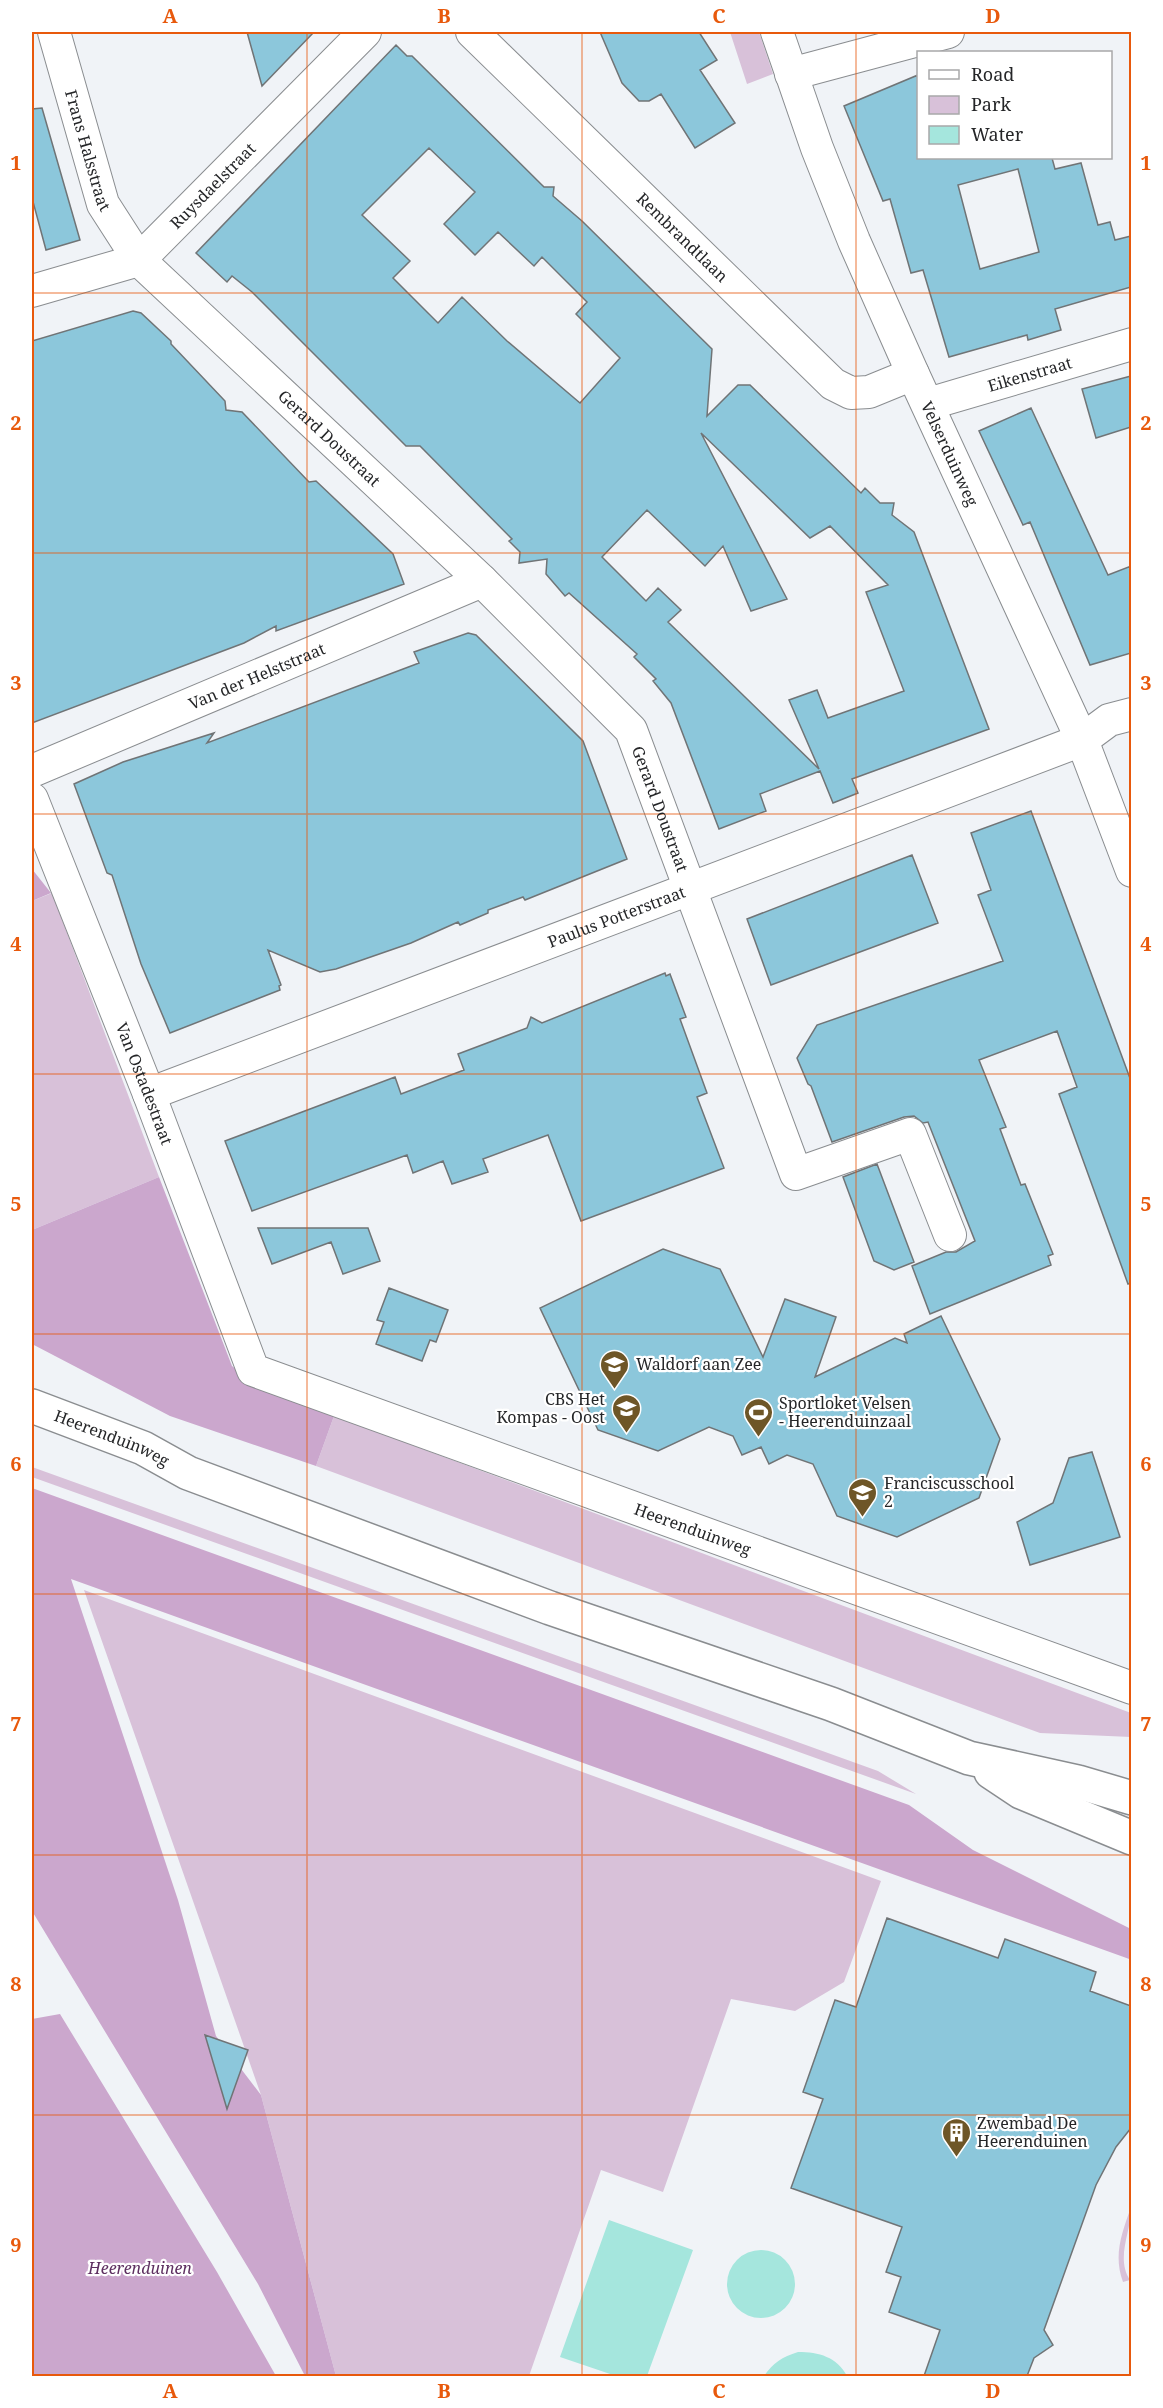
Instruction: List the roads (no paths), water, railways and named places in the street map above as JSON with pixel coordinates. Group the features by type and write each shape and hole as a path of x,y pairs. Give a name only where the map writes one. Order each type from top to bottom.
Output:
{"main road":[{"name":"Heerenduinweg","path":"32,1406 157,1455 188,1473 550,1608 831,1704 969,1758 1078,1782 1131,1798"},
{"name":"Heerenduinweg","path":"32,1426 153,1471 188,1473"},
{"name":"Heerenduinweg","path":"969,1758 1021,1792 1131,1838"}],"street":[{"name":"Frans Halsstraat","path":"54,32 104,204 139,260"},
{"name":"Ruysdaelstraat","path":"32,291 139,260 365,32"},
{"name":"Rembrandtlaan","path":"472,32 833,384 851,393 869,392 913,374"},
{"name":"Velserduinweg","path":"777,32 855,241 913,374 1082,740 1131,871"},
{"path":"791,74 948,32"},
{"name":"Gerard Doustraat","path":"139,260 482,581 631,730 796,1174 910,1134 950,1235"},
{"name":"Eikenstraat","path":"928,404 1131,344"},
{"name":"Van der Helststraat","path":"32,771 482,581"},
{"name":"Paulus Potterstraat","path":"149,1094 1082,740 1109,720 1131,714"},
{"name":"Van Ostadestraat","path":"32,799 149,1094 253,1370"},
{"name":"Heerenduinweg","path":"253,1370 1131,1688"}],"water":[{"path":"609,2220 693,2250 647,2376 616,2376 560,2357"},
{"path":"761,2250 774,2253 785,2260 792,2271 795,2284 792,2297 785,2308 774,2315 761,2318 748,2315 737,2308 730,2297 727,2284 730,2271 737,2260 748,2253"},
{"path":"798,2352 827,2357 838,2364 847,2376 764,2376 778,2361"}],"place":[{"name":"Waldorf aan Zee","path":"615,1390"},
{"name":"CBS Het Kompas - Oost","path":"626,1434"},
{"name":"Sportloket Velsen - Heerenduinzaal","path":"758,1438"},
{"name":"Franciscusschool 2","path":"863,1518"},
{"name":"Zwembad De Heerenduinen","path":"956,2158"}],"park label":[{"name":"Heerenduinen","path":"140,2268"}]}
